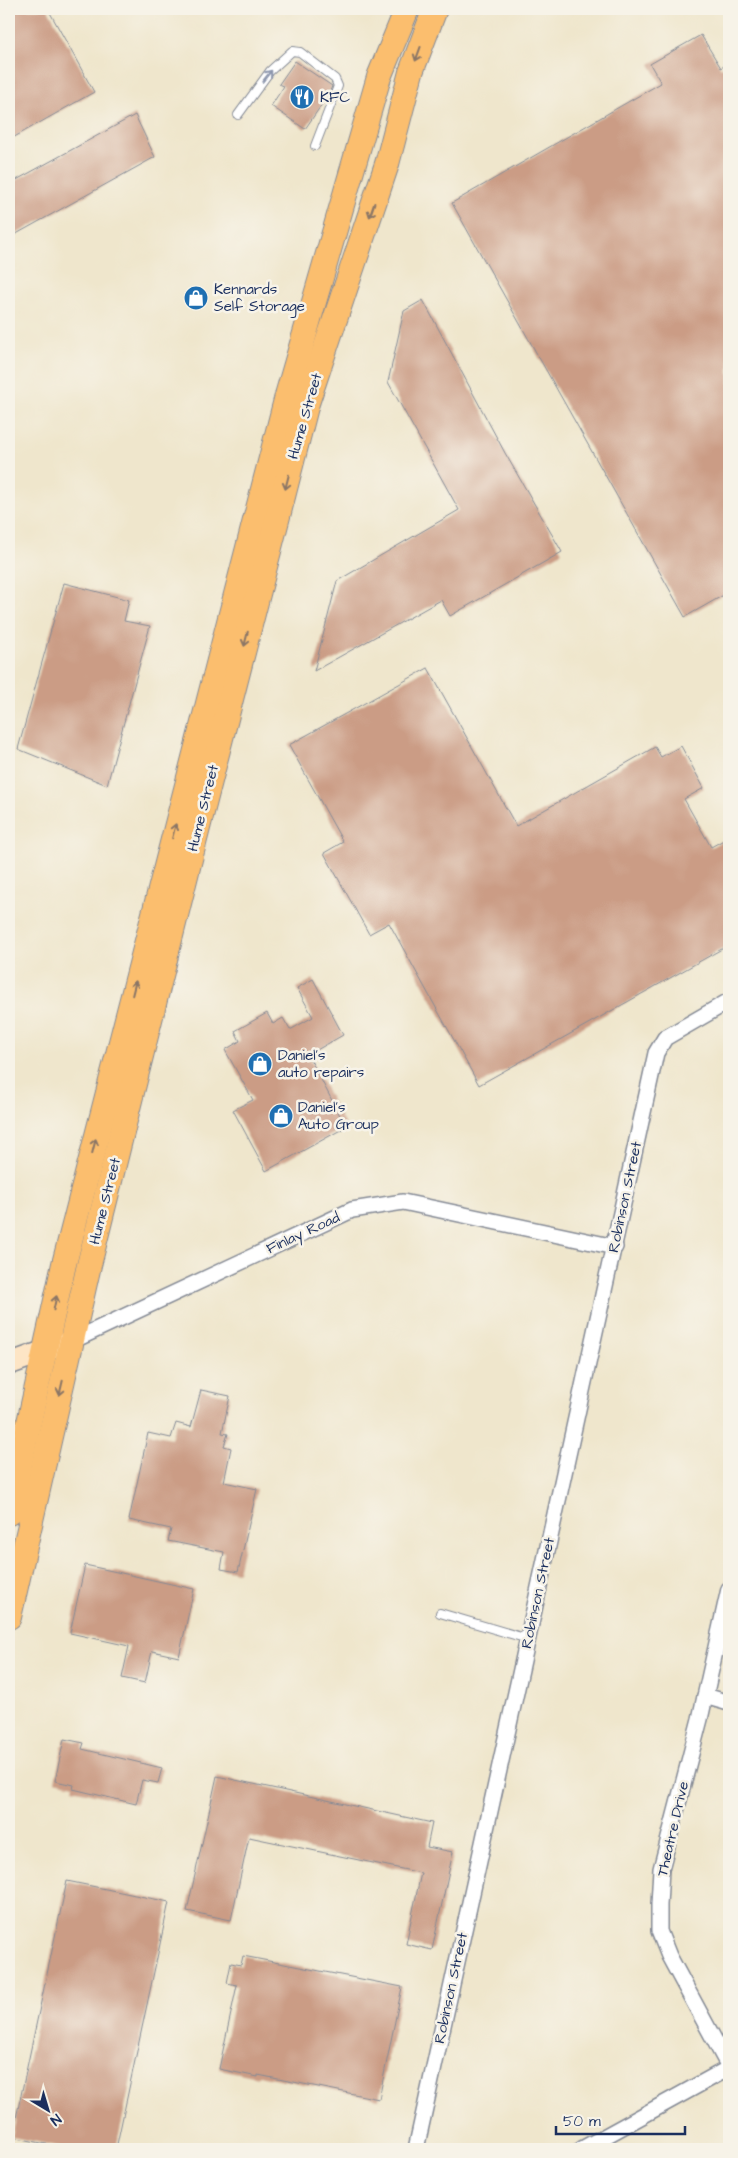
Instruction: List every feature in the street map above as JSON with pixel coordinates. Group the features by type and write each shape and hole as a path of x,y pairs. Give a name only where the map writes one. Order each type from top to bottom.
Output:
{"main road":[{"name":"Hume Street","path":"9,1513 44,1351 76,1216 288,392 378,77 407,9"},
{"name":"Hume Street","path":"9,1617 89,1265 191,855 307,403 387,164 412,72 435,9"}],"street":[{"name":"Robinson Street","path":"416,2149 656,1053 665,1038 729,1002"},
{"name":"Finlay Road","path":"9,1364 72,1341 352,1210 403,1202 615,1247"},
{"path":"9,1430 14,1439 21,1462"},
{"name":"Theatre Drive","path":"729,1589 705,1696 661,1869 659,1931 668,1956 729,2067"},
{"path":"705,1696 729,1703"},
{"path":"584,2149 729,2067"}],"lane":[{"path":"238,115 270,71 292,51 300,52 335,79 338,86 315,146"},
{"path":"440,1613 528,1639"}],"building":[{"path":"9,9 48,9 94,92 9,140"},
{"path":"701,35 721,68 724,66 729,75 729,592 685,617 452,203 661,83 650,64"},
{"name":"KFC","path":"295,61 332,86 329,94 305,129 271,106 284,86 279,84"},
{"path":"135,115 155,157 9,238 9,184"},
{"path":"423,300 505,453 562,552 450,616 441,600 314,671 337,581 459,510 388,382 404,311"},
{"path":"64,583 129,600 124,621 150,626 107,785 18,749"},
{"path":"428,668 516,826 655,747 661,757 681,746 704,788 684,799 711,847 729,837 729,945 479,1085 389,923 369,934 324,853 343,842 289,745"},
{"path":"313,979 343,1035 308,1055 346,1127 266,1171 233,1110 253,1100 225,1050 240,1041 235,1031 267,1013 273,1024 283,1018 290,1030 313,1017 297,988"},
{"path":"201,1390 230,1396 222,1433 228,1434 224,1446 231,1448 224,1482 257,1489 238,1572 221,1569 224,1552 168,1541 171,1529 129,1520 148,1433 171,1438 176,1423 191,1427"},
{"path":"85,1565 194,1589 179,1657 152,1651 145,1683 122,1678 129,1646 70,1633"},
{"path":"64,1739 84,1743 82,1749 162,1768 158,1783 142,1780 136,1804 73,1789 74,1785 55,1781"},
{"path":"217,1776 432,1823 427,1847 453,1852 432,1950 406,1944 421,1873 249,1837 231,1920 187,1911"},
{"path":"67,1881 169,1902 116,2149 71,2149 12,2137"},
{"path":"243,1956 402,1987 379,2099 219,2069 237,1985 227,1983 231,1963 241,1965"}],"place":[{"name":"KFC","path":"302,97"},
{"name":"Kennards Self Storage","path":"196,298"},
{"name":"Daniel’s auto repairs","path":"260,1064"},
{"name":"Daniel’s Auto Group","path":"281,1116"}]}
